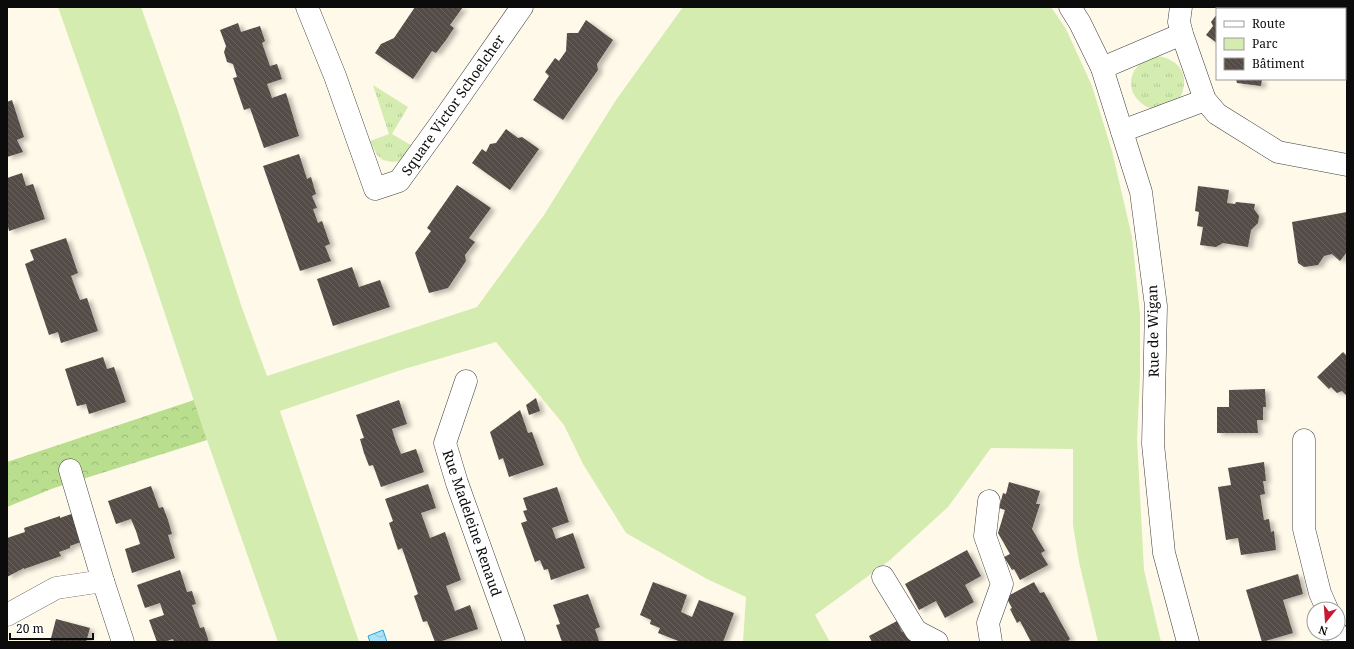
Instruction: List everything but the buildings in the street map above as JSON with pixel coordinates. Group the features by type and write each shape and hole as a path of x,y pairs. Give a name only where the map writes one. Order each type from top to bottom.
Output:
{"street":[{"name":"Square Victor Schoelcher","path":"307,7 335,76 375,189 399,181 522,7"},
{"name":"Rue de Wigan","path":"1070,7 1080,22 1102,68 1141,192 1156,306 1153,444 1164,553 1188,642"},
{"path":"1181,7 1179,22 1182,34 1205,100 1217,114 1278,152 1347,165"},
{"path":"1102,68 1182,34"},
{"path":"1122,131 1205,100"},
{"name":"Rue Madeleine Renaud","path":"466,381 445,443 462,498 514,642"},
{"path":"1304,440 1304,529 1320,593 1324,601"},
{"path":"70,470 103,582 123,642"},
{"path":"989,501 985,536 1002,584 988,622 990,642"},
{"path":"883,577 916,631 937,642"},
{"path":"7,615 56,588 103,582"}],"green space":[{"path":"58,7 141,7 178,111 241,305 267,376 477,307 544,215 616,100 683,7 1051,7 1066,29 1092,86 1112,151 1132,237 1140,314 1140,376 1137,439 1144,570 1161,642 1098,642 1079,562 1073,525 1073,449 991,448 948,507 890,560 815,615 830,642 743,642 746,597 707,579 626,533 583,464 564,425 496,342 401,370 280,411 359,642 278,642 207,440 147,260"},
{"path":"1158,56 1170,60 1179,67 1184,77 1184,83 1183,90 1177,101 1156,108 1151,108 1142,104 1135,96 1131,86 1131,79 1136,68 1140,64 1146,60"},
{"path":"373,85 408,107 392,134 414,147 401,161 392,162 383,160 377,155 370,141 389,134"},
{"path":"194,400 207,440 54,488 7,507 7,462"}],"water":[{"path":"383,630 387,642 370,642 368,636"}]}
